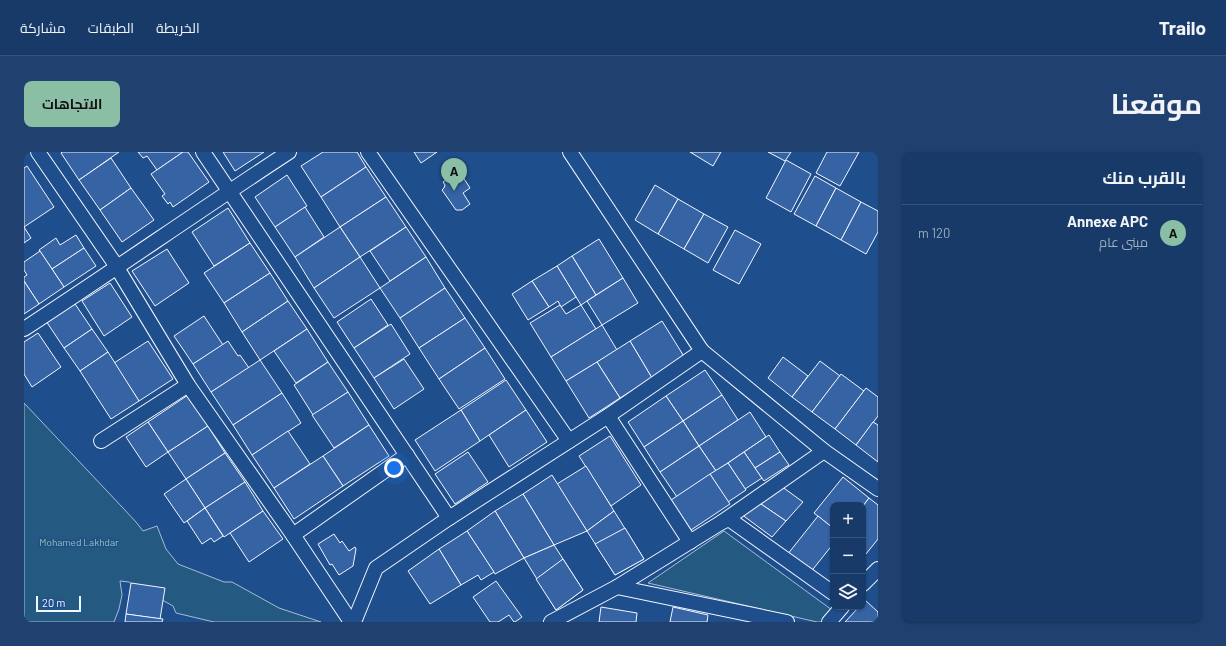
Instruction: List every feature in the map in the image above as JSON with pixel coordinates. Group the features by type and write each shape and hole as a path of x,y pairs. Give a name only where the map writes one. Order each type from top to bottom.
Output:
{"street":[{"path":"38,152 117,268 188,385 293,535 351,622"},
{"path":"203,152 449,518"},
{"path":"24,329 289,152"},
{"path":"368,152 569,441"},
{"path":"570,152 702,351 824,451 878,489"},
{"path":"354,622 376,568 449,518 608,416 702,351"},
{"path":"101,441 188,385"},
{"path":"608,416 690,542"},
{"path":"551,622 617,587 722,522 824,451"},
{"path":"293,535 407,455"},
{"path":"722,522 729,519 830,591"},
{"path":"866,581 878,569"},
{"path":"617,587 787,622"},
{"path":"829,622 839,610"}],"green space":[{"name":"Mohamed Lakhdar","path":"24,403 143,531 157,526 166,549 178,564 224,582 232,582 279,608 321,622 214,622 176,613 173,606 139,589 129,582 120,581 122,595 114,622 24,622"},
{"path":"724,531 832,610 827,622 817,622 648,583"}],"building":[{"path":"119,152 79,180 61,153"},
{"path":"138,152 183,152 157,170 147,156 143,158"},
{"path":"183,152 188,152 209,182 173,207 170,202 168,204 162,196 165,194 151,174"},
{"path":"223,152 264,152 235,171"},
{"path":"323,152 357,152 366,167 321,197 301,166"},
{"path":"414,152 437,152 421,163"},
{"path":"690,152 721,152 713,166"},
{"path":"768,152 791,152 785,161"},
{"path":"827,152 859,152 840,186 816,173"},
{"path":"111,158 131,188 100,210 79,180"},
{"path":"786,160 811,174 791,212 766,198"},
{"path":"27,166 54,207 24,227 24,168"},
{"path":"366,167 386,197 340,227 321,197"},
{"path":"459,171 470,188 463,193 470,204 462,210 456,210 442,190 445,185 443,182"},
{"path":"287,175 307,206 275,227 255,197"},
{"path":"815,176 836,188 816,226 794,214"},
{"path":"655,185 678,199 658,234 635,220"},
{"path":"131,188 154,220 122,242 100,210"},
{"path":"836,188 861,202 841,240 816,226"},
{"path":"386,197 406,227 360,257 340,227"},
{"path":"678,199 704,214 684,249 658,234"},
{"path":"861,202 878,211 878,232 866,254 841,240"},
{"path":"305,207 324,237 295,257 275,227"},
{"path":"228,208 250,243 214,266 192,232"},
{"path":"704,214 728,227 708,263 684,249"},
{"path":"24,227 31,238 24,243"},
{"path":"340,227 360,257 314,288 295,257"},
{"path":"406,227 426,257 390,281 370,251"},
{"path":"735,230 761,244 739,284 713,270"},
{"path":"76,235 84,248 52,269 39,250 56,238 60,245"},
{"path":"599,239 623,278 596,295 572,256"},
{"path":"250,243 270,273 224,303 204,273"},
{"path":"84,248 96,266 64,287 52,269"},
{"path":"167,249 189,283 155,306 132,271"},
{"path":"40,251 64,287 39,304 24,281 24,277 27,275 24,270 24,262"},
{"path":"572,256 596,295 581,305 557,266"},
{"path":"360,257 380,288 334,318 314,288"},
{"path":"426,257 445,288 400,318 380,288"},
{"path":"557,266 576,297 561,307 558,301 549,307 532,281"},
{"path":"270,273 288,301 242,332 224,303"},
{"path":"623,278 638,303 602,325 587,301"},
{"path":"24,281 39,304 24,314"},
{"path":"532,281 549,307 528,320 512,294"},
{"path":"110,283 132,317 104,336 82,301"},
{"path":"445,288 465,318 419,348 400,318"},
{"path":"371,299 388,325 354,348 337,322"},
{"path":"73,301 92,329 64,348 46,321"},
{"path":"288,301 307,329 260,360 242,332"},
{"path":"560,305 566,314 581,305 596,329 551,357 530,323"},
{"path":"204,316 223,345 193,364 174,336"},
{"path":"465,318 485,348 439,379 419,348"},
{"path":"662,321 685,358 652,378 630,341"},
{"path":"391,324 410,354 374,378 354,348"},
{"path":"602,325 617,350 566,381 551,357"},
{"path":"92,329 108,352 80,371 64,348"},
{"path":"307,329 328,362 296,383 274,351"},
{"path":"38,333 61,367 32,387 24,374 24,342"},
{"path":"148,341 173,379 139,401 114,363"},
{"path":"228,341 238,356 240,355 249,368 211,392 193,364"},
{"path":"630,341 652,378 620,398 597,362"},
{"path":"485,348 505,379 459,409 439,379"},
{"path":"108,352 139,401 111,419 80,371"},
{"path":"783,357 808,376 792,397 768,378"},
{"path":"404,359 424,389 394,409 374,378"},
{"path":"260,360 282,393 233,425 211,392"},
{"path":"820,361 840,376 812,412 792,397"},
{"path":"328,362 348,392 313,415 294,385"},
{"path":"597,362 620,398 589,418 566,381"},
{"path":"705,370 722,395 683,421 666,396"},
{"path":"841,374 864,391 835,429 812,412"},
{"path":"506,380 526,410 480,441 461,410"},
{"path":"866,388 878,397 878,416 856,445 835,429"},
{"path":"348,392 369,425 334,448 312,415"},
{"path":"282,393 301,423 252,455 233,425"},
{"path":"188,395 208,426 168,452 148,422"},
{"path":"722,395 738,420 699,446 683,421"},
{"path":"666,396 683,421 644,447 628,422"},
{"path":"461,410 480,441 435,471 415,440"},
{"path":"526,410 547,442 509,467 489,435"},
{"path":"750,412 766,437 716,471 699,446"},
{"path":"683,421 699,446 660,472 644,447"},
{"path":"148,422 168,452 146,467 126,437"},
{"path":"873,422 878,425 878,462 856,445"},
{"path":"369,425 389,456 343,486 323,456"},
{"path":"208,426 225,453 186,479 168,452"},
{"path":"288,431 310,464 274,488 252,455"},
{"path":"769,435 780,452 755,468 744,452"},
{"path":"610,436 641,485 611,506 579,456"},
{"path":"699,446 716,471 677,497 660,472"},
{"path":"468,452 488,482 455,504 435,474"},
{"path":"744,452 762,478 745,489 728,463"},
{"path":"780,452 789,465 764,481 755,468"},
{"path":"225,453 245,482 205,508 186,479"},
{"path":"323,456 343,486 294,519 274,488"},
{"path":"728,463 746,490 728,502 710,474"},
{"path":"586,466 614,511 587,531 557,484"},
{"path":"710,474 730,504 691,530 671,500"},
{"path":"552,475 587,531 554,545 523,494"},
{"path":"843,477 869,498 866,502 830,502 830,526 814,513"},
{"path":"186,479 205,508 184,523 164,494"},
{"path":"245,482 263,511 224,537 205,508"},
{"path":"781,486 803,502 786,521 758,502"},
{"path":"523,494 554,545 524,558 495,511"},
{"path":"869,498 878,505 878,539 866,554 866,538 866,502"},
{"path":"758,502 786,521 772,537 741,514"},
{"path":"205,508 223,536 214,542 211,538 202,544 187,521"},
{"path":"263,511 283,539 249,562 230,533"},
{"path":"495,511 524,558 495,574 467,531"},
{"path":"614,511 644,559 615,575 587,531"},
{"path":"818,516 830,526 830,548 810,573 787,555"},
{"path":"625,528 644,559 615,575 595,544"},
{"path":"467,531 494,572 481,580 478,575 461,585 439,549"},
{"path":"334,534 340,543 342,541 349,551 355,547 356,549 353,566 339,575 332,564 330,565 318,544"},
{"path":"554,545 583,590 556,610 524,558"},
{"path":"439,549 461,585 430,604 408,571"},
{"path":"563,559 583,590 556,610 536,579"},
{"path":"496,581 522,617 515,622 509,615 498,622 490,622 473,597"},
{"path":"131,583 165,588 160,619 126,614"},
{"path":"866,601 878,612 878,622 845,622 856,610 866,610"},
{"path":"601,607 637,613 636,622 599,622"},
{"path":"673,607 708,615 707,622 670,622"},
{"path":"126,614 163,619 162,622 125,622"}],"place":[{"name":"Annexe APC","path":"454,191"}]}
